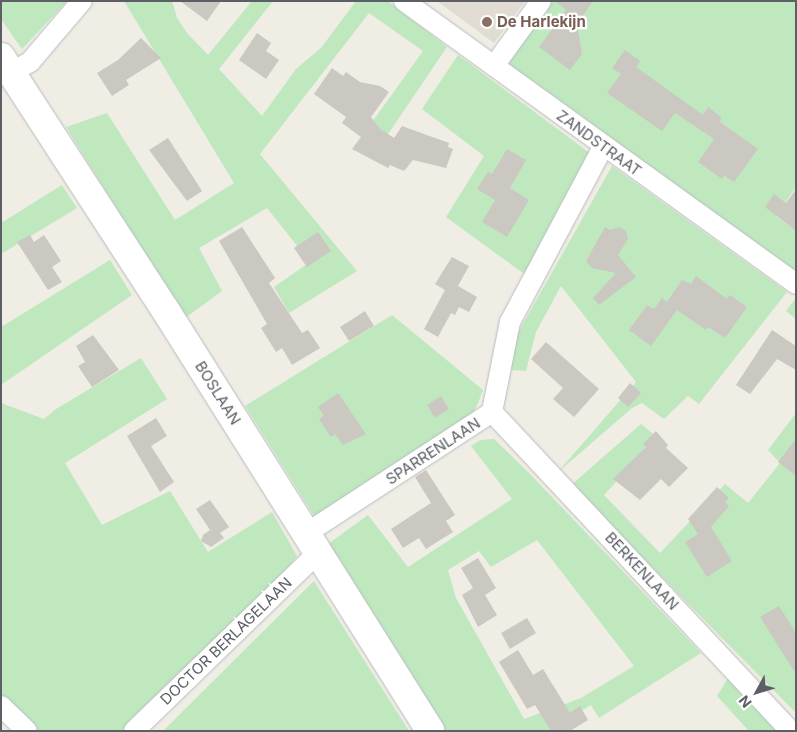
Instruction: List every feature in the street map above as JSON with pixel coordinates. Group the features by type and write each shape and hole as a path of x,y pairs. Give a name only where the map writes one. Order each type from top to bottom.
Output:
{"street":[{"path":"6,65 30,62 82,1"},
{"name":"ZANDSTRAAT","path":"404,1 603,147 796,284"},
{"path":"494,66 541,1"},
{"name":"BOSLAAN","path":"6,65 313,543 430,731"},
{"name":"SPARRENLAAN","path":"313,543 492,412 510,322 603,147"},
{"name":"BERKENLAAN","path":"492,412 790,731"},
{"name":"DOCTOR BERLAGELAAN","path":"134,731 313,543"},
{"path":"1,706 27,731"}],"shaded area":[{"name":"De Harlekijn","path":"437,1 525,1 494,43"}],"green space":[{"path":"1,1 67,1 22,49 1,19"},
{"path":"124,1 172,1 177,18 187,33 208,55 252,1 273,1 219,69 262,116 296,69 321,48 356,1 388,1 447,47 386,137 370,125 423,51 369,13 260,154 357,271 289,313 274,287 310,262 267,208 199,248 222,291 185,318 66,127 107,113 175,220 234,183"},
{"path":"545,1 796,1 796,187 776,216 796,231 796,272 502,59"},
{"path":"458,55 595,157 527,276 446,217 484,156 422,109"},
{"path":"612,166 787,292 699,404 688,396 664,419 642,403 632,408 557,473 636,382 561,286 536,332 526,371 512,370 511,357 519,331"},
{"path":"62,185 77,208 1,254 1,223"},
{"path":"110,260 132,295 1,385 1,327"},
{"path":"796,298 796,319 786,311"},
{"path":"392,315 483,390 469,420 316,519 245,406"},
{"path":"141,358 167,399 65,463 102,525 170,491 208,552 272,512 297,556 281,576 127,731 34,731 1,702 1,403 44,419 56,409"},
{"path":"796,413 796,713 571,485 641,424 657,437 604,495 660,553 725,484 748,503 780,463 768,450"},
{"path":"494,439 530,474 701,653 599,718 591,705 555,727 557,731 443,731 328,544 368,515 408,567 512,499 471,446 480,440","holes":["537,540 634,666 581,698 524,719 456,598 448,570 479,551 491,567"]},
{"path":"314,581 409,731 163,731"},
{"path":"728,678 777,731 749,731 717,696"}],"building":[{"path":"180,1 221,1 207,21"},
{"path":"555,1 593,1 577,24 582,54 570,70 539,47 566,10"},
{"path":"257,33 271,43 266,51 279,60 266,79 239,60"},
{"path":"141,38 161,58 126,80 129,85 112,96 97,73 118,60"},
{"path":"625,50 640,61 636,67 703,115 708,107 721,117 720,122 758,149 734,182 724,175 722,179 698,162 714,139 675,113 662,131 607,93 621,74 612,68"},
{"path":"332,68 343,76 346,72 360,82 380,86 389,92 371,117 380,129 394,138 402,126 449,143 448,147 453,149 446,168 413,160 404,171 390,165 388,168 352,149 361,137 342,123 346,117 314,94"},
{"path":"168,138 202,191 187,201 149,150"},
{"path":"507,149 526,160 510,188 529,200 507,237 482,222 495,200 477,189 488,172 492,174"},
{"path":"796,189 796,231 765,207 774,194 786,203"},
{"path":"242,227 275,278 269,283 302,333 308,330 320,348 292,365 282,348 276,352 261,328 267,324 219,241"},
{"path":"605,227 610,230 619,227 626,231 628,239 618,255 636,277 599,305 593,298 616,273 592,268 586,261"},
{"path":"318,232 331,251 307,267 294,248"},
{"path":"30,235 34,242 44,235 61,261 52,267 62,282 48,290 17,242"},
{"path":"452,257 469,266 458,286 477,297 469,312 459,307 455,315 451,313 438,337 424,329 445,290 435,284"},
{"path":"696,276 727,299 730,295 747,307 725,338 708,327 706,330 677,310 651,346 629,330 647,305 654,309 662,298 667,302 682,280 691,284"},
{"path":"365,311 374,326 349,341 340,327"},
{"path":"772,330 796,346 796,370 777,359 750,394 736,385"},
{"path":"93,335 119,370 92,387 78,366 85,362 76,346"},
{"path":"546,342 599,389 574,417 553,399 563,388 531,359"},
{"path":"630,383 641,393 628,407 618,398"},
{"path":"338,393 366,434 343,445 335,434 331,437 319,419 324,416 318,407"},
{"path":"441,396 449,409 435,418 427,405"},
{"path":"156,418 167,436 151,446 174,482 160,492 127,436"},
{"path":"656,431 668,445 666,448 688,468 669,487 661,479 640,500 613,479 646,447 643,444"},
{"path":"796,439 796,476 778,462"},
{"path":"426,470 455,515 446,521 453,532 426,549 419,538 403,548 391,529 431,503 415,477"},
{"path":"717,487 729,498 725,502 729,506 711,527 732,561 707,577 685,542 698,534 688,519"},
{"path":"210,500 229,527 220,533 224,538 211,547 201,541 203,535 210,530 196,509"},
{"path":"478,558 496,588 485,595 497,615 478,627 462,595 473,588 461,568"},
{"path":"779,606 796,633 796,674 760,617"},
{"path":"527,618 536,633 510,649 501,633"},
{"path":"518,650 533,675 543,669 570,713 580,706 588,720 570,731 551,731 535,705 527,709 499,662"}],"place":[{"name":"De Harlekijn","path":"487,22"}]}
